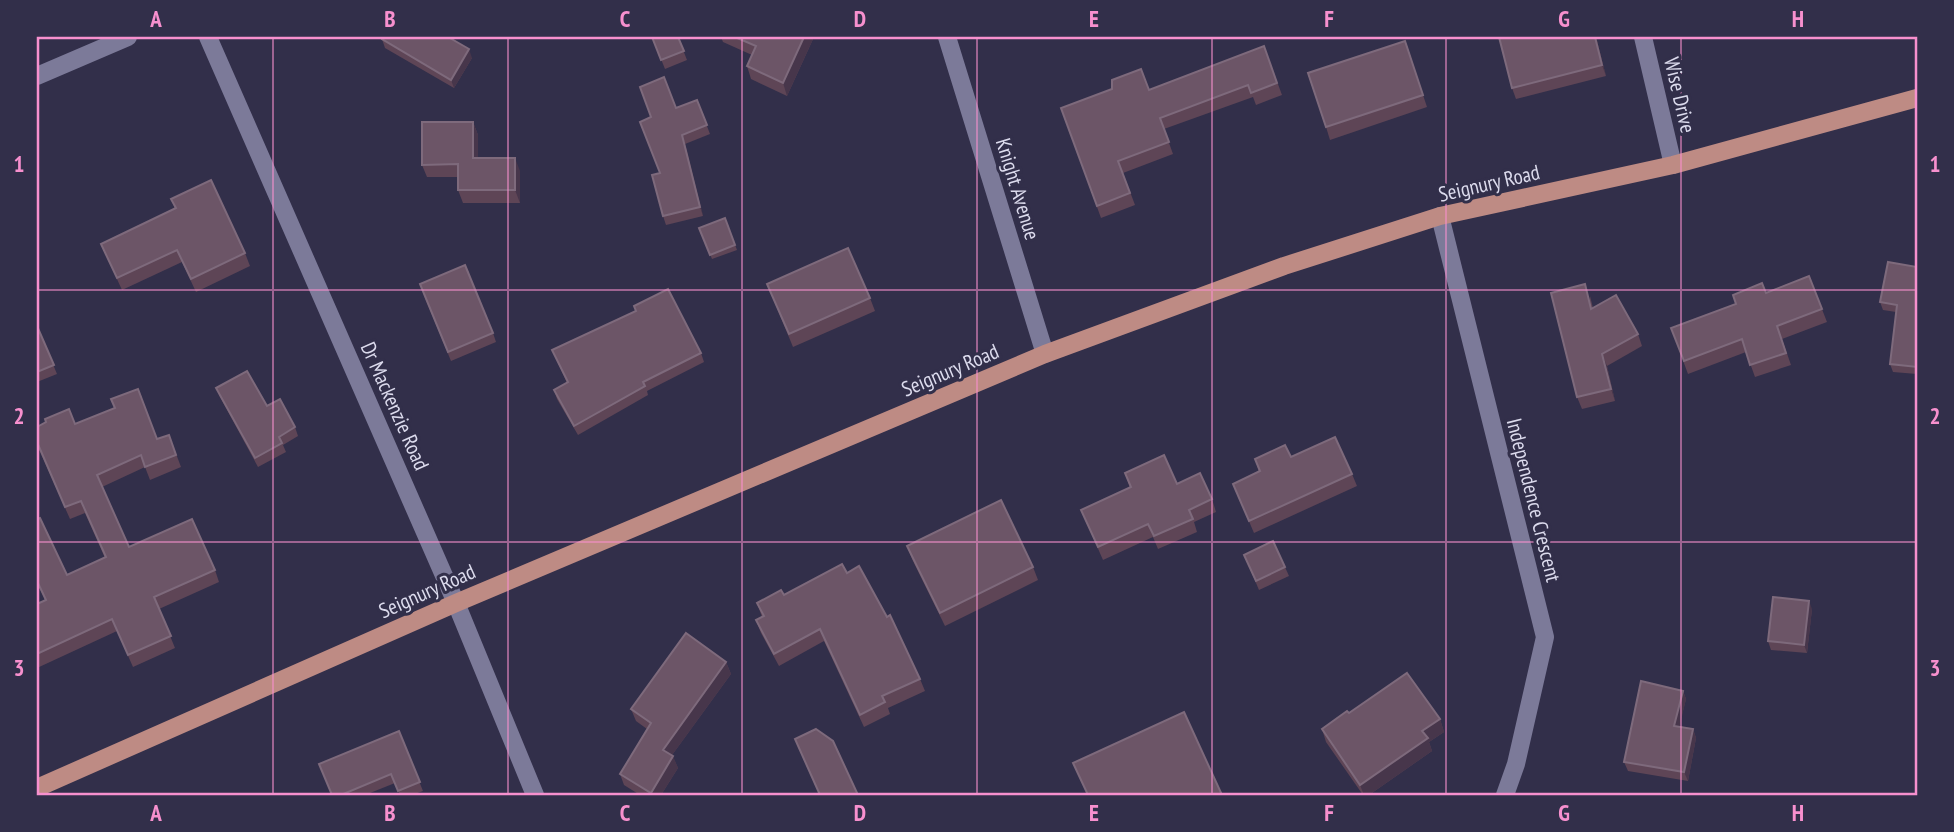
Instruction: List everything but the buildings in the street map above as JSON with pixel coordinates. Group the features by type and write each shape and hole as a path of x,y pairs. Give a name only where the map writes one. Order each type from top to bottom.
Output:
{"main road":[{"name":"Seignury Road","path":"37,788 456,603 1045,354 1284,266 1440,216 1673,164 1917,99"}],"street":[{"path":"37,76 128,37"},
{"name":"Dr Mackenzie Road","path":"208,37 456,603 535,795"},
{"name":"Knight Avenue","path":"947,37 1045,354"},
{"name":"Wise Drive","path":"1643,37 1673,164"},
{"name":"Independence Crescent","path":"1440,216 1545,637 1516,764 1505,795"}]}
